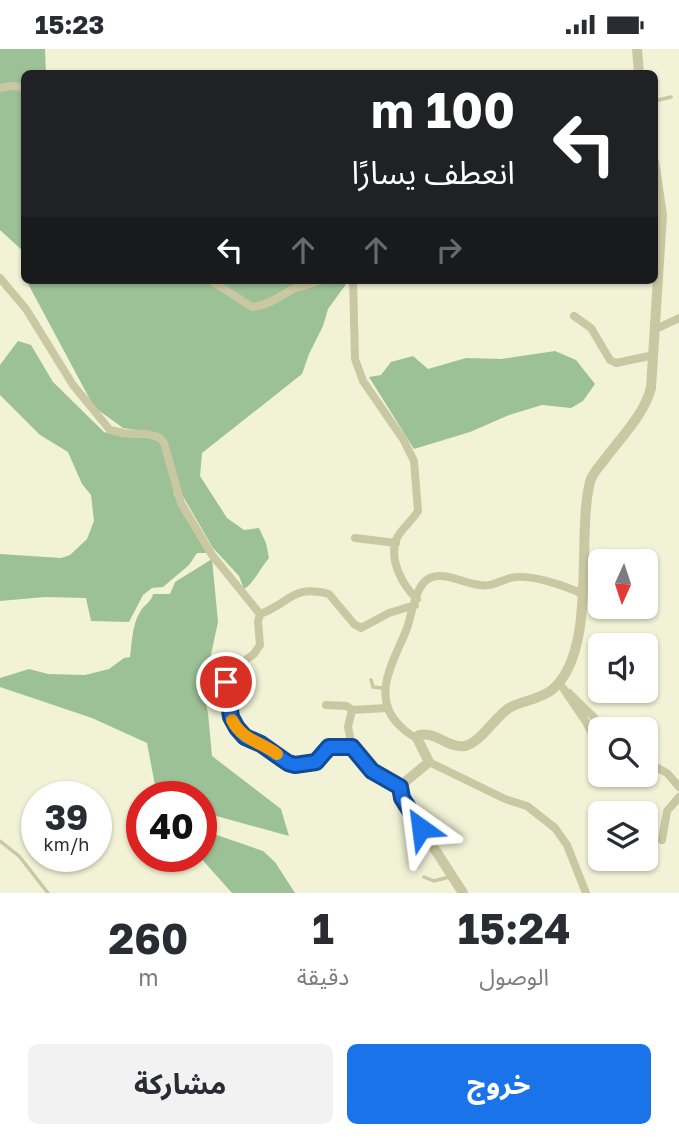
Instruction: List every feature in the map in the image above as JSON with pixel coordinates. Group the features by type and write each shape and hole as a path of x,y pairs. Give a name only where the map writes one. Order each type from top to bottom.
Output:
{"street":[{"path":"637,49 639,70"},
{"path":"0,88 21,87"},
{"path":"658,184 662,207 658,255"},
{"path":"0,278 26,309 74,385 110,430 147,434 160,438 164,443 181,503 212,555 260,614"},
{"path":"215,284 252,307 270,303 295,288 314,284"},
{"path":"354,284 355,359 359,372 403,439 414,461 418,511 401,533 394,553 399,572 416,602"},
{"path":"417,738 419,734 427,733 454,745 468,745 509,708 560,686 579,635 590,482 647,401 651,388 657,284"},
{"path":"575,316 591,328 610,360 617,363 654,355"},
{"path":"656,329 679,318"},
{"path":"355,538 396,543"},
{"path":"583,594 559,584 539,580 510,578 497,585 482,586 438,577 426,580 421,586 388,670 385,688 387,708 396,722 417,738 429,762 505,799 527,806 555,828 567,845 586,893"},
{"path":"260,614 275,610 288,596 309,592 329,594 354,624 361,628 416,602"},
{"path":"260,614 260,645 254,654 230,669 226,676 227,700 237,728 245,737 275,752 291,765 316,762 329,747 352,747"},
{"path":"560,686 593,717"},
{"path":"560,686 588,726"},
{"path":"326,705 347,706 352,710 387,708"},
{"path":"352,710 348,727 352,747 372,771 400,787 407,806 463,893"},
{"path":"400,787 429,762"},
{"path":"658,768 667,773 679,787"},
{"path":"662,840 667,811 679,797"}],"lane":[{"path":"658,100 671,97"},
{"path":"371,680 371,686 385,688"},
{"path":"0,841 19,856 48,893"},
{"path":"425,877 434,881 451,876"}],"green space":[{"path":"0,49 45,49 46,70 21,70 21,249 0,230"},
{"path":"28,284 346,284 328,309 302,374 202,453 200,476 227,518 244,530 259,528 266,543 269,558 244,589 239,576 213,548 181,493 165,440 158,433 123,428 94,407"},
{"path":"18,341 31,345 53,382 104,432 123,437 151,438 162,443 174,495 208,553 197,553 189,565 163,587 152,588 143,595 129,622 91,621 86,598 45,597 0,601 0,554 61,558 70,555 87,539 94,521 91,495 82,484 68,452 40,435 0,395 0,365"},
{"path":"555,351 576,360 595,384 583,401 571,408 542,405 509,415 470,432 414,449 369,377 381,375 391,362 413,356 428,369 466,358 501,359"},
{"path":"212,559 218,622 203,691 212,756 281,809 289,836 217,816 217,781 154,781 147,743 92,718 0,687 0,678 29,669 48,674 85,675 109,669 124,658 130,657 135,623 142,609 153,594 170,594 175,582"},
{"path":"217,835 263,851 275,862 295,893 232,893 213,872 217,872"}],"slow traffic":[{"path":"232,720 245,737 277,754"}],"route":[{"path":"226,682 231,717 245,737 295,765 316,762 329,747 352,747 372,771 400,787 402,798 421,828"}]}
